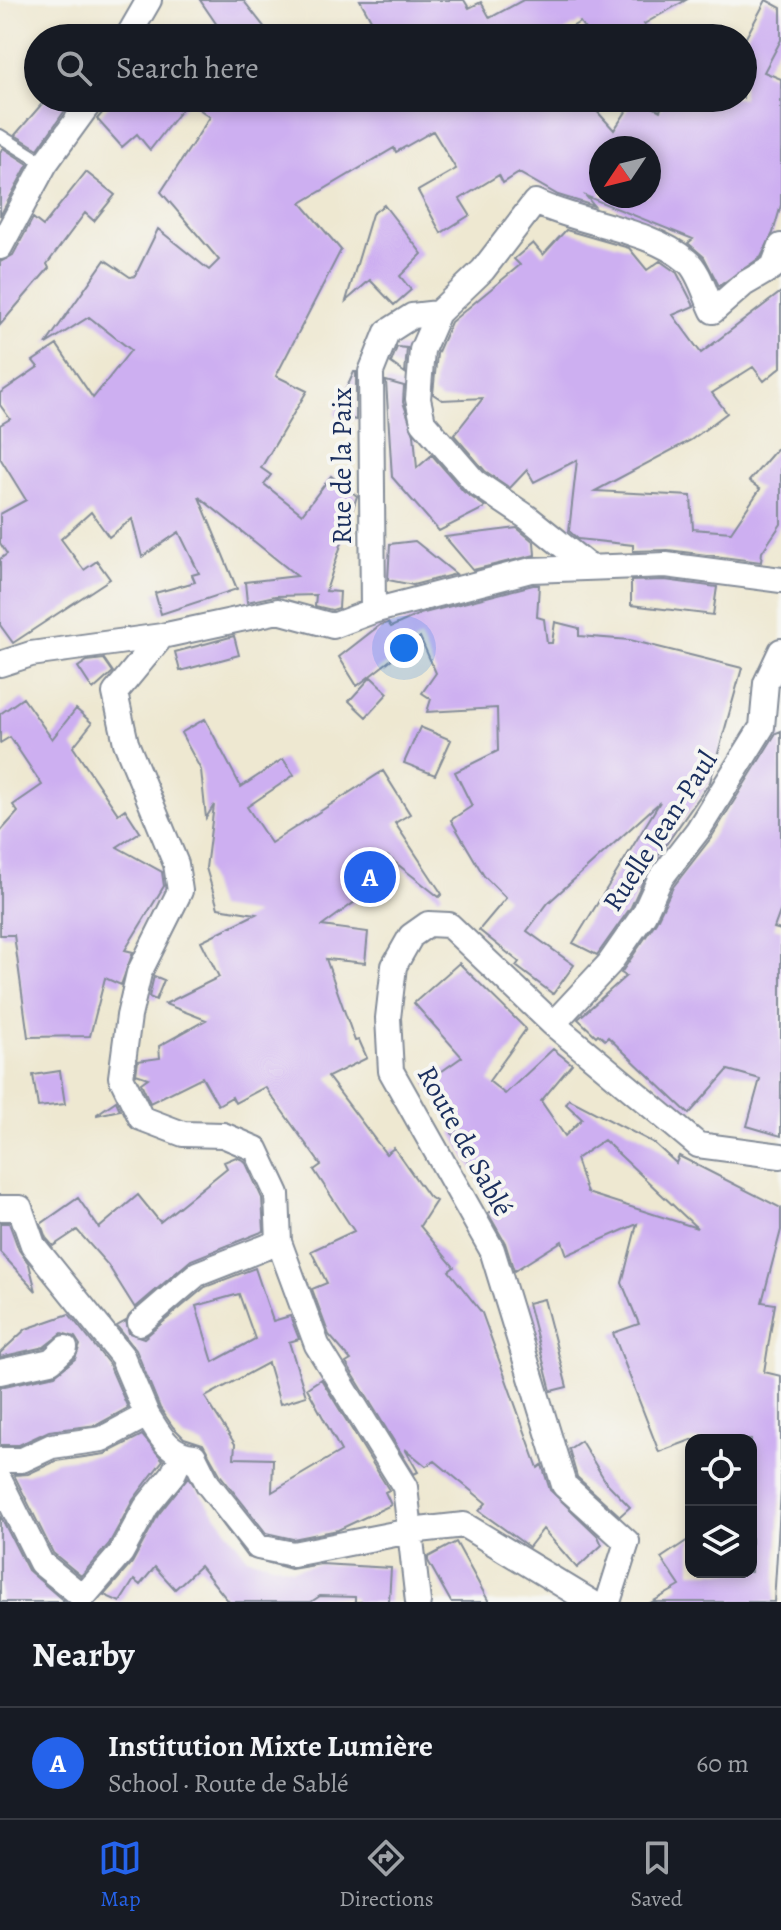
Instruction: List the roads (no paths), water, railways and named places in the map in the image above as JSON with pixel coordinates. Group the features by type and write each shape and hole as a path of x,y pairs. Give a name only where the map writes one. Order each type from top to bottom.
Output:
{"street":[{"path":"135,24 149,0"},
{"path":"0,247 45,164 83,112"},
{"path":"588,566 527,517 475,482 423,422 418,399 422,350 438,313 483,270 535,202 566,217 639,235 689,261 713,311 744,284 773,267 781,246"},
{"name":"Rue de la Paix","path":"373,611 371,372 387,332 412,316 438,313"},
{"path":"0,664 31,654 162,636 278,611 333,626 373,611 531,570 666,565 781,580"},
{"path":"162,636 115,693 126,743 176,864 180,891 139,973 121,1077 141,1118 183,1134 223,1135 256,1149 277,1194 279,1242 317,1345 405,1487 418,1602"},
{"name":"Ruelle Jean-Paul","path":"553,1024 609,964 644,914 660,879 698,830 772,720 766,683 781,651"},
{"name":"Route de Sablé","path":"608,1602 627,1542 564,1485 492,1250 391,1071 388,1018 394,966 411,936 428,924 449,925 553,1024 698,1145 781,1156"},
{"path":"0,1208 20,1208 33,1245 122,1356 147,1415 168,1447 182,1455 194,1456 208,1484 258,1547 293,1554 410,1531 464,1525 591,1602"},
{"path":"140,1323 197,1274 279,1242"},
{"path":"0,1372 51,1361 65,1348"},
{"path":"0,1460 22,1460 52,1446 102,1439 147,1415"},
{"path":"0,1481 41,1563 83,1597 121,1553 146,1507 173,1474 182,1455"}],"lane":[{"path":"0,136 45,164"}],"place":[{"name":"Institution Mixte Lumière","path":"370,877"}]}
